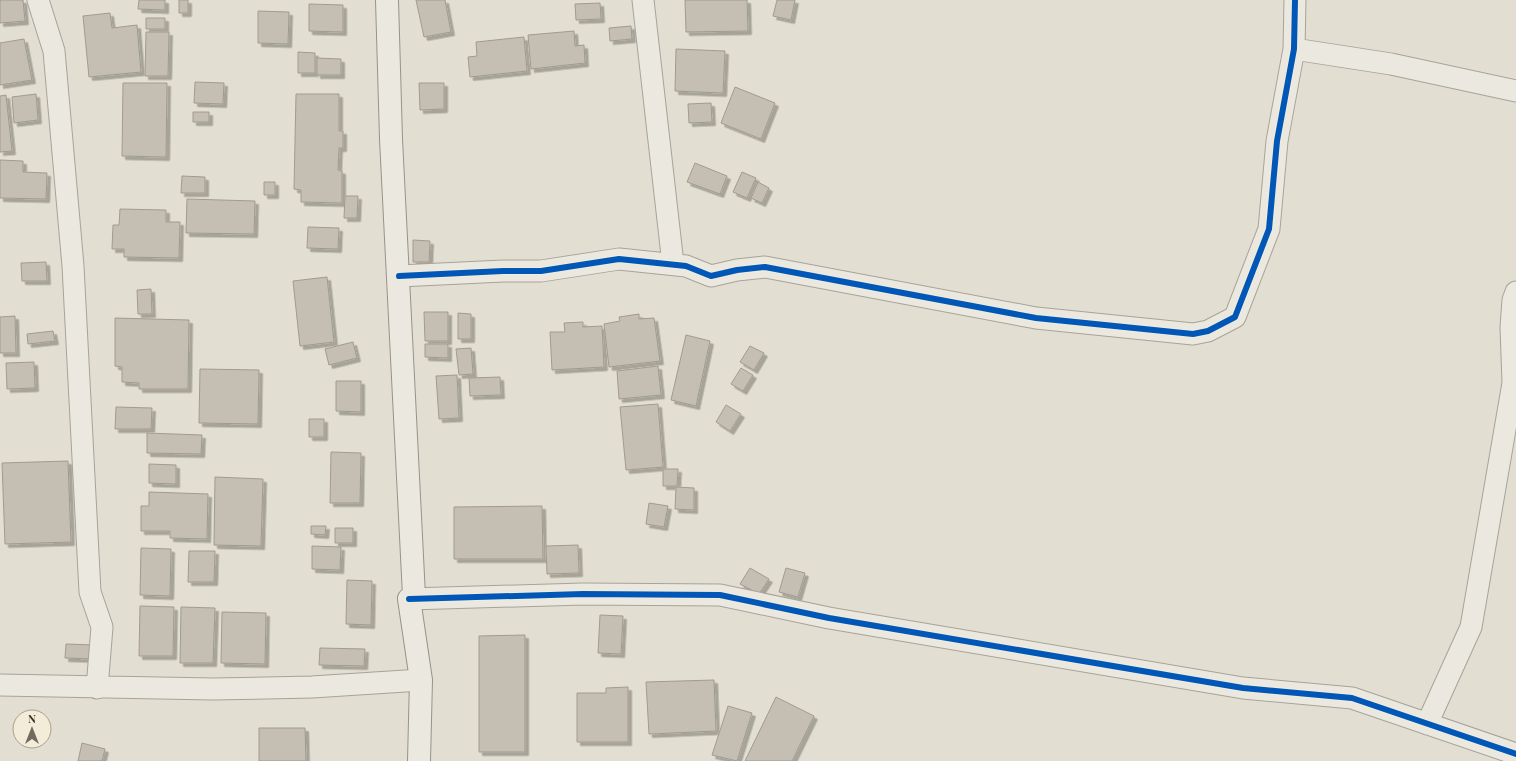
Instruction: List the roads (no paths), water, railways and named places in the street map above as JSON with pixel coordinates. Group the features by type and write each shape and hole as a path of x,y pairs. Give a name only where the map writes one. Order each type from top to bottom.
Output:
{"street":[{"path":"38,0 54,51 73,266 90,592 102,627 97,688"},
{"path":"387,0 391,139 414,596 409,599"},
{"path":"643,0 673,264"},
{"path":"399,276 503,271 541,271 619,259 686,266 711,276 737,270 765,267 1036,318 1193,334 1208,331 1235,317 1269,229 1276,141 1294,48 1295,0"},
{"path":"1294,48 1391,64 1516,91"},
{"path":"1427,724 1471,628 1513,383 1511,327 1513,300 1516,292"},
{"path":"409,599 583,594 720,595 844,620 1243,688 1352,698 1516,754"},
{"path":"409,599 421,680 418,761"},
{"path":"0,685 213,689 312,687 421,680"}]}
